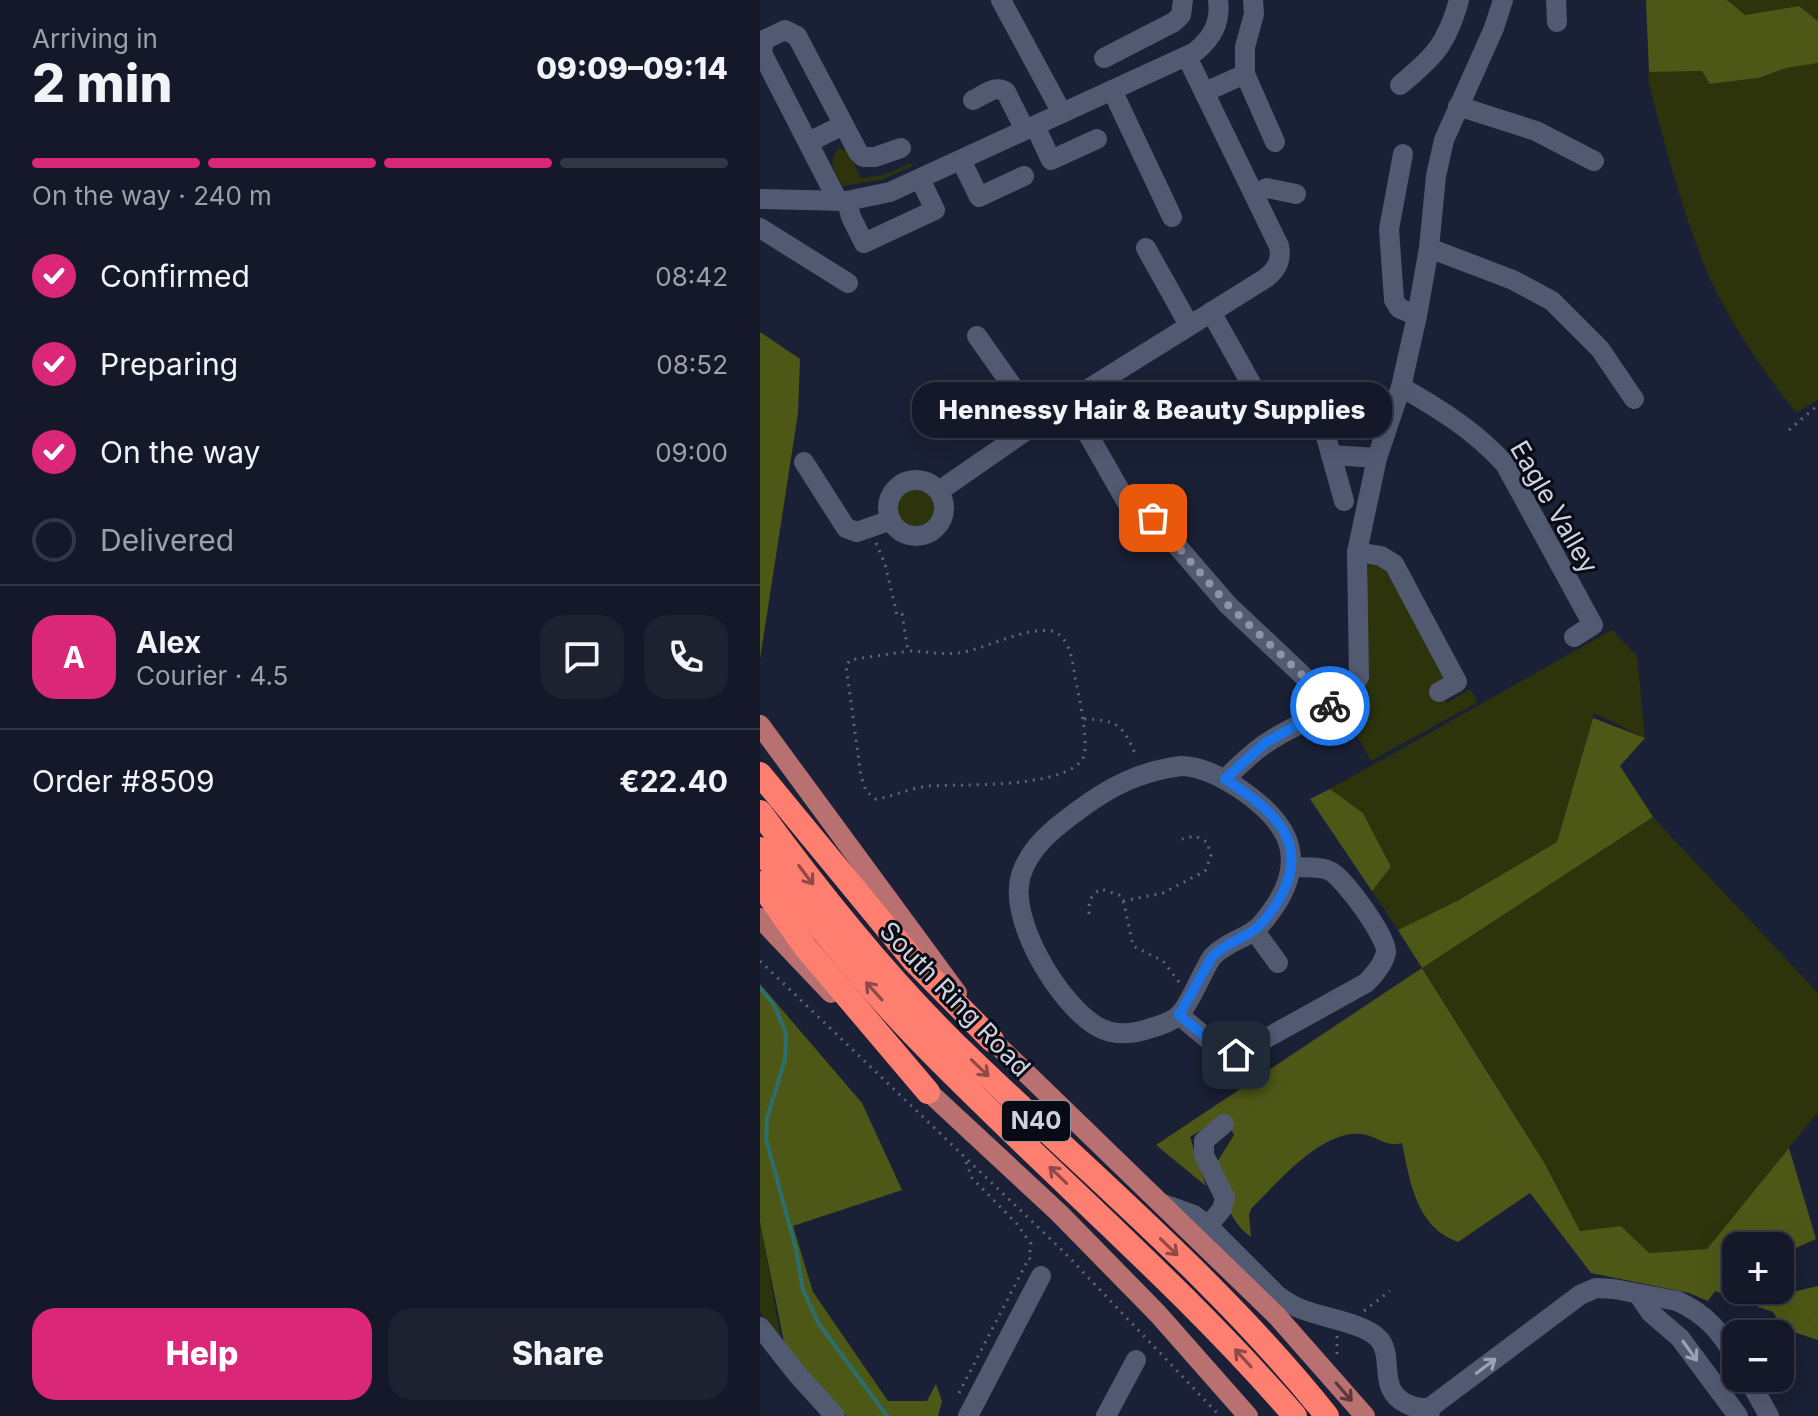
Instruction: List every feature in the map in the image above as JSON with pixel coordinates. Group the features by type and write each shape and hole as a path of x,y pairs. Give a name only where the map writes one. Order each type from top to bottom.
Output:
{"highway":[{"path":"760,774 913,960 992,1040"},
{"name":"South Ring Road","path":"760,812 810,880 921,1008 1248,1327 1327,1416"},
{"name":"South Ring Road","path":"760,849 804,908 919,1040 1158,1270 1295,1416"},
{"path":"760,883 806,948 928,1092"}],"main road":[{"path":"760,725 992,1040"},
{"path":"760,918 928,1092"},
{"name":"N40","path":"992,1040 1277,1316 1365,1416"},
{"name":"N40","path":"928,1092 1059,1213 1158,1314 1248,1416"}],"street":[{"path":"1001,0 1062,113"},
{"path":"1104,58 1174,22 1181,15 1183,0"},
{"path":"760,199 843,201 890,192 920,179 1187,57 1202,46 1214,31 1218,23 1218,0"},
{"path":"1253,0 1254,14 1245,47 1245,74 1275,142"},
{"path":"1400,85 1432,58 1444,42 1459,0"},
{"path":"1225,779 1265,743 1333,704 1349,691 1359,677 1357,552 1377,458 1401,387 1417,316 1429,248 1436,176 1444,140 1494,28 1503,0"},
{"path":"1556,0 1557,22"},
{"path":"901,148 875,157 863,157 797,36 785,30 764,40 762,53 864,243 935,210 920,179"},
{"path":"939,491 1037,421 1266,278 1277,268 1281,255 1279,246 1187,57"},
{"path":"1205,92 1245,74"},
{"path":"973,100 995,89 1006,92 1051,160 1097,139"},
{"path":"1112,90 1172,217"},
{"path":"1458,106 1536,131 1594,161"},
{"path":"809,142 843,125"},
{"path":"1403,154 1389,229 1394,300 1399,308 1417,316"},
{"path":"961,160 979,197 1024,176"},
{"path":"1254,194 1267,188 1296,194"},
{"path":"760,228 848,283"},
{"path":"1146,248 1189,325"},
{"path":"1429,248 1513,280 1552,301 1600,349 1634,399"},
{"path":"1211,312 1257,394"},
{"path":"977,336 1037,421"},
{"name":"Eagle Valley","path":"1401,387 1448,414 1489,446 1505,464 1593,625 1574,637"},
{"path":"1069,401 1130,508"},
{"path":"1318,408 1344,501"},
{"path":"1331,455 1377,458"},
{"path":"804,462 843,525 857,532 891,520"},
{"path":"906,481 924,481 939,491 944,509 938,526 931,532 904,533 891,520 888,511 892,493 906,481"},
{"path":"1153,518 1228,605 1333,704"},
{"path":"1357,552 1381,556 1394,564 1457,682 1439,692"},
{"path":"1181,766 1199,768 1225,779 1271,812 1285,833 1293,867 1278,901 1254,930 1220,949 1212,957 1179,1015 1159,1026 1130,1033 1109,1032 1090,1022 1069,1001 1043,965 1023,919 1018,888 1032,852 1050,832 1102,794 1151,770 1181,766"},
{"path":"1179,1015 1226,1054 1236,1055 1366,983 1376,972 1384,959 1384,938 1362,908 1334,873 1325,869 1293,867"},
{"path":"1254,930 1278,963"},
{"path":"1208,1226 1222,1209 1225,1198 1204,1155 1204,1141 1224,1124"},
{"path":"1160,1203 1194,1215 1208,1226 1277,1295 1304,1310 1346,1319 1378,1339 1383,1348 1388,1381 1397,1397 1430,1412 1588,1290 1614,1289 1677,1301 1702,1313 1722,1335"},
{"path":"962,1409 1041,1276"},
{"path":"1638,1294 1651,1313 1680,1338 1738,1416"},
{"path":"760,1327 835,1416"},
{"path":"1106,1416 1136,1360"},
{"path":"1756,1392 1769,1416"}],"path":[{"path":"1789,430 1818,405"},
{"path":"868,530 885,564 897,615 902,614 908,651"},
{"path":"1050,631 1058,633 1064,639 1073,664 1082,719 1085,753 1082,761 1072,768 1009,784 925,786 875,799 866,791 861,776 846,666 850,660 908,651 956,653 1010,637 1050,631"},
{"path":"1082,719 1116,723 1123,729 1136,756"},
{"path":"1123,901 1163,893 1205,871 1211,856 1207,842 1195,836 1182,839"},
{"path":"1089,914 1089,901 1093,894 1101,889 1119,895 1133,946 1163,961 1179,982"},
{"path":"760,961 1064,1252 1220,1416"},
{"path":"962,1409 1029,1258 1031,1244 1017,1224 972,1178 965,1159"},
{"path":"1029,1258 1037,1265 1041,1276"},
{"path":"1337,1363 1346,1319 1390,1291"}],"green space":[{"path":"1646,0 1727,0 1745,15 1799,6 1818,21 1818,63 1786,68 1758,78 1710,84 1702,71 1649,72"},
{"path":"1727,0 1818,0 1818,21 1799,6 1745,15"},
{"path":"1818,63 1818,400 1796,413 1746,343 1705,267 1681,198 1648,80 1649,72 1702,71 1711,84 1758,78 1786,68"},
{"path":"839,148 848,151 861,178 883,175 911,163 913,166 881,180 843,186 832,162"},
{"path":"760,332 800,359 798,413 760,659"},
{"path":"915,489 929,494 934,508 929,522 915,527 901,522 896,508 901,494"},
{"path":"1373,563 1384,568 1441,667 1443,678 1436,685 1447,703 1470,689 1478,702 1371,761 1341,707 1366,605 1368,567"},
{"path":"1612,630 1637,656 1645,738 1594,713 1557,842 1457,901 1398,930 1372,891 1391,867 1363,813 1330,789"},
{"path":"1593,718 1645,738 1620,766 1653,817 1422,968 1398,930 1457,901 1557,842"},
{"path":"1330,789 1363,813 1391,867 1372,891 1310,799"},
{"path":"1653,817 1818,993 1818,1112 1707,1249 1649,1253 1621,1226 1580,1231 1545,1164 1422,967"},
{"path":"1422,968 1545,1164 1580,1231 1621,1226 1649,1253 1707,1249 1789,1148 1816,1239 1794,1249 1794,1232 1722,1232 1722,1294 1715,1291 1708,1301 1689,1293 1591,1273 1530,1193 1458,1242 1433,1226 1417,1202 1402,1143 1386,1143 1361,1134 1331,1140 1315,1149 1287,1173 1251,1209 1251,1237 1242,1230 1231,1213 1217,1162 1234,1135 1224,1116 1190,1137 1206,1186 1156,1145"},
{"path":"760,984 862,1103 902,1190 793,1226 813,1292 888,1401 927,1401 936,1384 942,1401 938,1416 846,1416 811,1380 784,1342 760,1222"},
{"path":"760,1220 781,1340 760,1312"},
{"path":"1818,1286 1818,1340 1794,1332 1794,1320 1778,1320 1773,1312 1751,1304 1794,1304 1794,1292"}],"waterway":[{"path":"760,988 774,1005 786,1033 785,1059 767,1119 766,1139 796,1249 803,1290 819,1324 887,1416"}],"way so far":[{"path":"1153,518 1228,605 1333,704 1330,706"}],"place":[{"name":"Hennessy Hair & Beauty Supplies","path":"1153,518"}],"route":[{"path":"1236,1055 1226,1054 1179,1015 1212,957 1264,921 1283,892 1293,867 1285,833 1271,812 1225,779 1265,743 1330,706"}]}
